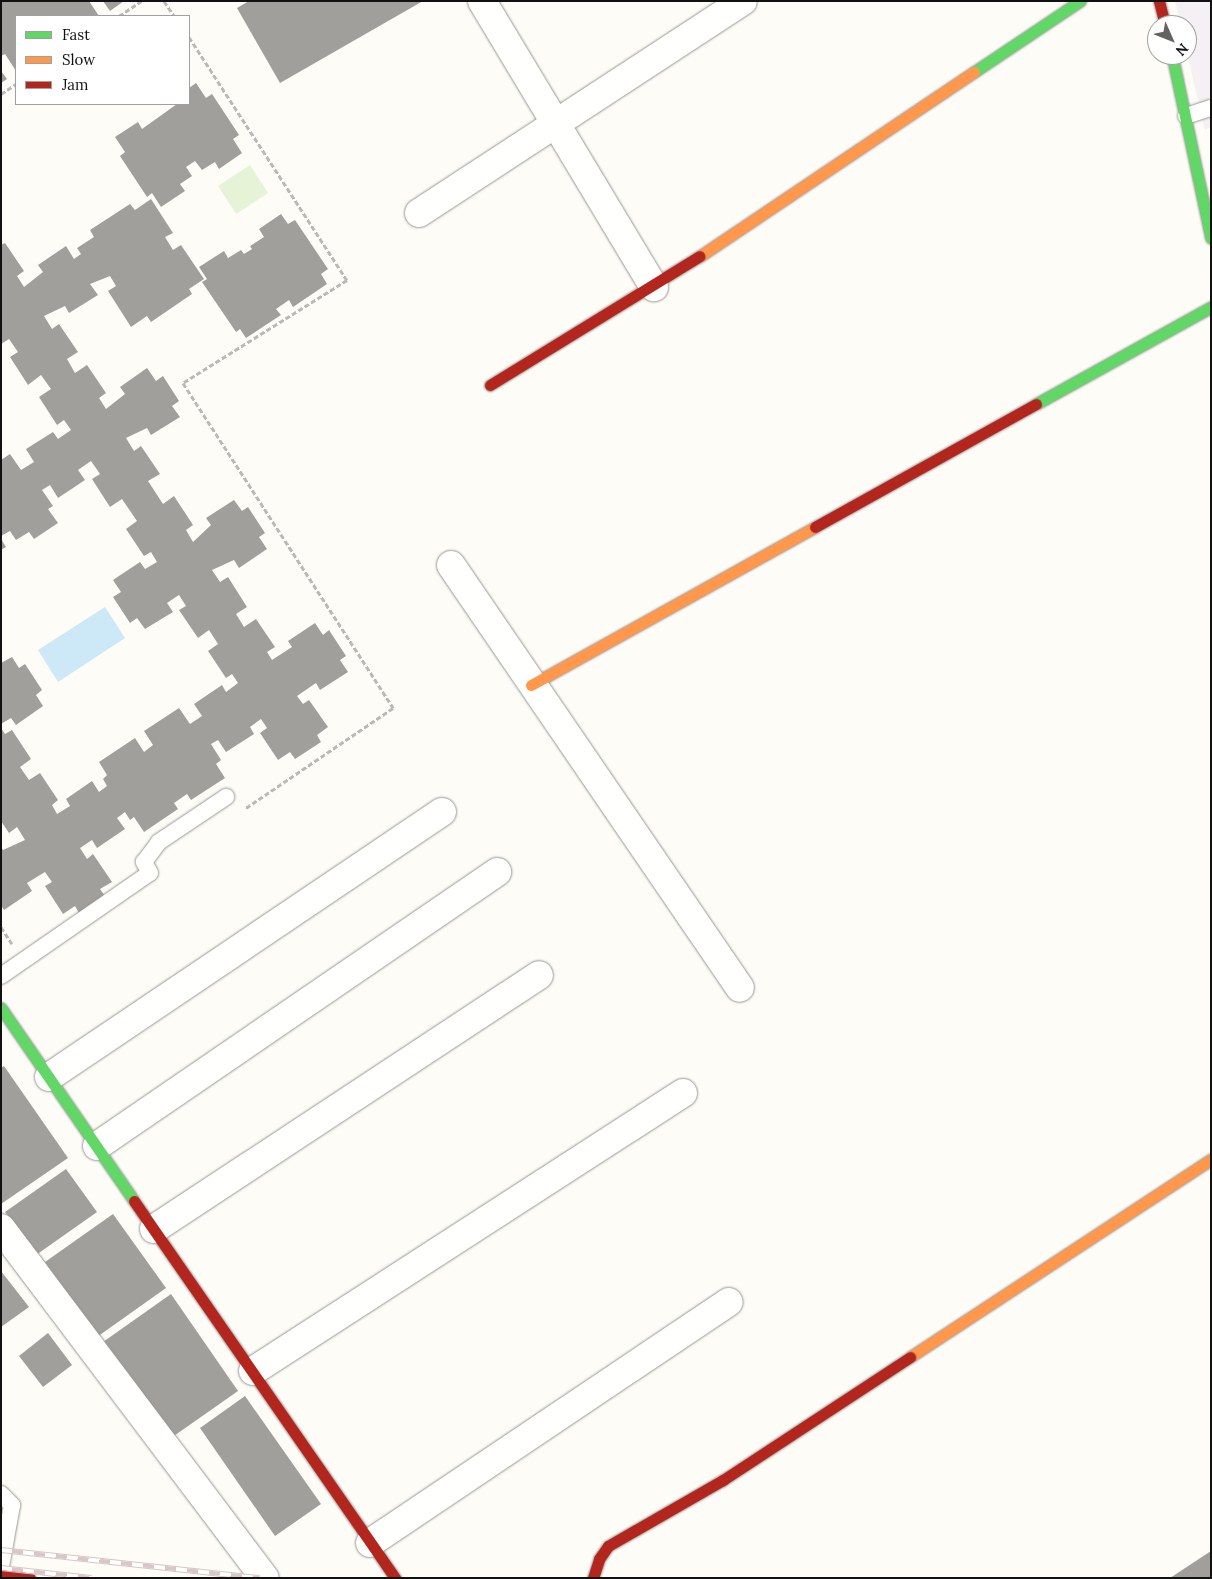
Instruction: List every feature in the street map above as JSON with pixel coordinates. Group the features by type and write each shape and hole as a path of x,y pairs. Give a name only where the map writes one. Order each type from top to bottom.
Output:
{"street":[{"path":"482,1 554,125 654,287"},
{"path":"419,213 743,1"},
{"path":"490,385 654,287 1080,1"},
{"path":"1159,1 1162,15"},
{"path":"1174,65 1211,238"},
{"path":"531,685 1211,307"},
{"path":"451,565 531,685 740,988"},
{"path":"49,1077 442,812"},
{"path":"97,1146 497,872"},
{"path":"154,1229 539,975"},
{"path":"1,1008 395,1578"},
{"path":"253,1371 683,1093"},
{"path":"593,1578 599,1559 608,1546 723,1480 1211,1159"},
{"path":"1,1228 266,1578"},
{"path":"370,1543 728,1302"},
{"path":"1,1575 30,1578"}],"lane":[{"path":"1186,116 1211,108"},
{"path":"1,976 150,873 144,862 159,842 226,797"},
{"path":"1,1494 12,1505 1,1567"}],"path":[{"path":"120,15 141,1"},
{"path":"164,1 173,15"},
{"path":"190,38 348,280 183,383 393,708 239,813"},
{"path":"1,94 15,85"}],"shaded area":[{"path":"1175,1 1211,1 1211,127 1205,130 1190,65 1197,65 1197,15 1178,15"}],"green space":[{"path":"250,165 268,193 236,214 218,186"}],"water":[{"path":"105,607 125,638 58,682 38,650"}],"building":[{"path":"1,1 89,1 98,15 15,15 15,69 5,54 1,56"},
{"path":"103,1 124,1 110,11"},
{"path":"249,1 423,1 280,83 237,8"},
{"path":"1,71 7,79 1,83"},
{"path":"196,83 206,98 212,94 239,135 233,139 242,153 219,169 215,162 202,170 195,161 186,167 192,176 180,184 185,191 161,207 152,193 147,197 120,156 125,152 115,137 138,122 142,129 176,105 190,105 190,87"},
{"path":"151,199 173,233 165,237 173,250 181,245 204,279 189,289 192,294 151,322 147,316 131,327 108,291 116,286 110,276 90,284 98,295 69,313 65,306 44,316 52,329 59,324 78,352 67,359 75,373 87,365 106,393 99,398 106,409 125,394 120,387 147,368 156,381 163,376 179,401 172,406 180,417 151,435 147,428 126,438 134,451 141,446 160,474 148,481 163,504 174,496 193,525 186,530 193,542 211,525 206,518 234,500 242,511 248,507 265,533 259,537 267,549 239,568 234,560 212,570 220,582 228,577 247,607 236,614 244,627 256,619 275,647 267,652 272,660 292,647 288,641 315,623 323,635 329,630 346,656 340,660 348,672 320,690 316,683 297,696 303,704 309,700 328,727 317,735 321,742 295,759 290,752 278,760 260,733 267,728 261,719 250,727 254,734 226,752 218,740 211,744 221,760 216,764 225,778 191,800 187,794 174,803 178,809 144,832 134,817 130,820 125,812 117,818 125,829 97,848 92,840 80,848 87,859 93,854 112,882 100,889 105,896 79,913 75,906 63,914 45,886 52,882 45,872 27,883 32,891 4,910 1,905 1,847 3,850 25,840 17,827 9,833 1,821 1,728 5,734 12,730 31,759 20,767 29,780 40,773 58,800 52,805 57,814 70,806 66,799 92,781 99,792 107,786 103,779 107,775 99,762 135,738 144,752 153,745 144,731 179,708 190,724 202,716 194,704 222,685 226,692 238,683 232,674 226,678 208,651 218,644 209,630 198,638 179,610 186,606 179,595 167,603 173,612 145,629 137,618 130,623 113,597 121,592 113,580 140,562 145,569 157,562 151,552 144,556 126,529 137,521 122,499 110,507 92,479 100,474 91,461 78,470 85,480 58,498 50,485 42,490 53,506 48,509 58,523 34,539 29,532 16,540 10,531 1,536 1,460 10,454 21,470 34,462 26,449 53,432 58,439 71,430 64,420 57,425 39,397 51,389 41,375 28,385 10,357 18,352 9,339 1,344 1,245 5,243 24,271 17,276 24,287 43,272 38,265 66,246 74,259 81,254 77,248 94,237 90,230 130,204 135,210"},
{"path":"281,214 288,224 295,220 328,269 321,274 327,284 293,307 289,300 276,309 281,315 246,338 240,329 236,332 202,282 207,279 199,267 224,251 228,258 241,250 244,254 252,249 250,246 264,237 259,229"},
{"path":"1,539 6,547 1,550"},
{"path":"12,657 19,668 25,664 42,690 36,695 43,706 16,725 11,718 1,724 1,663"},
{"path":"4,1066 68,1158 1,1204 1,1068"},
{"path":"66,1169 97,1212 36,1255 5,1212"},
{"path":"113,1214 166,1288 97,1337 45,1262"},
{"path":"1,1271 29,1307 1,1327"},
{"path":"171,1294 238,1391 171,1438 103,1342"},
{"path":"48,1333 72,1365 43,1387 19,1356"},
{"path":"245,1396 321,1504 275,1536 200,1428"},
{"path":"1211,1551 1211,1578 1170,1578"}],"railway":[{"path":"1,1550 259,1578"},
{"path":"1,1568 91,1578"}],"traffic: fast":[{"path":"974,72 1080,1"},
{"path":"1174,65 1211,238"},
{"path":"1036,404 1211,307"},
{"path":"1,1008 134,1201"}],"traffic: slow":[{"path":"700,256 974,72"},
{"path":"531,685 815,527"},
{"path":"910,1357 1211,1159"}],"traffic: jam":[{"path":"1159,1 1162,15"},
{"path":"490,385 700,256"},
{"path":"815,527 1036,404"},
{"path":"134,1201 395,1578"},
{"path":"593,1578 599,1559 608,1546 723,1480 910,1357"},
{"path":"1,1575 30,1578"}]}
